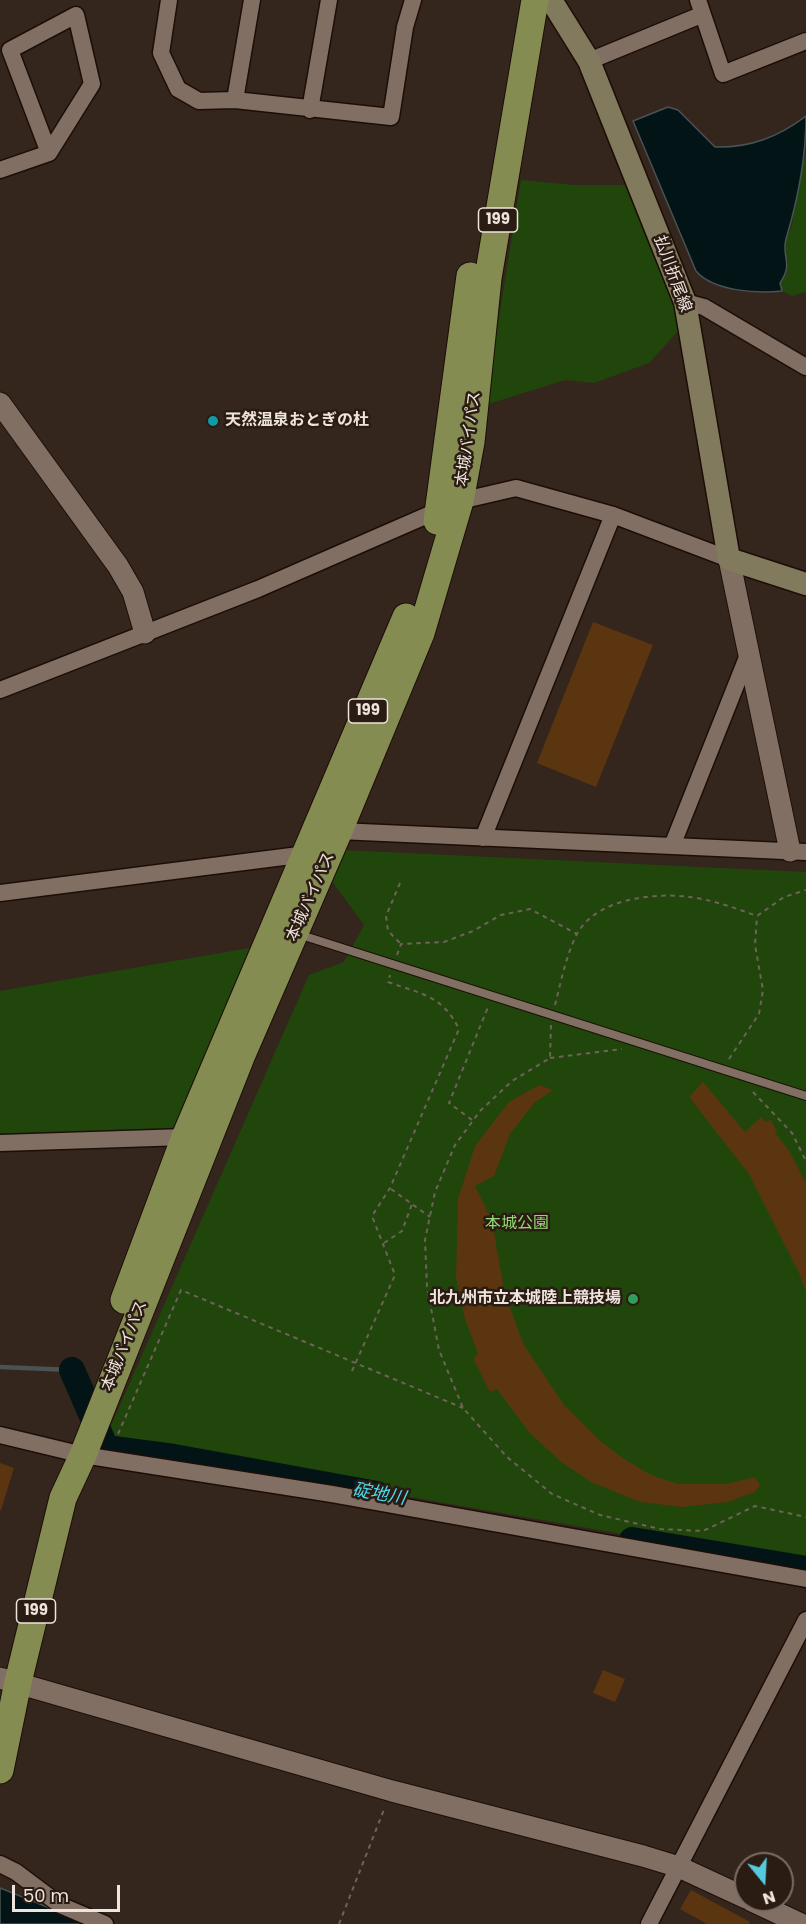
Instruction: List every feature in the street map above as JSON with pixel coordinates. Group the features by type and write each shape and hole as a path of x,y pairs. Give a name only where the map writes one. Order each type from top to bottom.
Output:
{"highway":[{"name":"本城バイパス","path":"74,1452 421,633 450,506 470,274 516,0"},
{"name":"本城バイパス","path":"0,1770 5,1681 63,1498 82,1414 100,1388 185,1137 404,625 450,506 471,442 488,278 535,0"}],"main road":[{"name":"払川折尾線","path":"551,0 589,61 686,302 729,559"},
{"path":"729,559 806,585"}],"street":[{"path":"169,0 161,53 178,88 199,101 235,100 310,110 391,117 405,27 413,0"},
{"path":"235,100 252,0"},
{"path":"310,110 329,0"},
{"path":"589,61 702,4 723,74 806,41"},
{"path":"0,170 49,153 92,84 76,15 10,50 49,153"},
{"path":"686,302 704,307 806,367"},
{"path":"0,403 118,566 133,592 145,633"},
{"path":"0,690 258,589 450,506 516,488 614,515 729,559 748,655 798,852 339,831"},
{"path":"483,838 614,515"},
{"path":"672,846 748,655"},
{"path":"0,893 308,854"},
{"path":"0,1143 185,1137"},
{"path":"0,1435 74,1452 332,1494 806,1579"},
{"path":"650,1924 806,1620"},
{"path":"5,1681 392,1791 679,1867 734,1892"},
{"path":"0,1864 16,1872 60,1905 105,1924"},
{"path":"776,1912 801,1924"}],"lane":[{"path":"295,933 806,1096"}],"path":[{"path":"400,883 386,916 388,931 401,944 444,942 473,931 501,915 530,909 578,934"},
{"path":"757,916 784,897 806,890"},
{"path":"550,1058 552,1015 578,934 593,914 607,907 651,898 688,897 725,904 757,916"},
{"path":"722,1069 759,1014 763,990 755,945 757,916"},
{"path":"352,1371 395,1275 372,1216 390,1188 459,1029 449,1010 429,997 388,982 401,944"},
{"path":"473,1121 449,1103 492,996"},
{"path":"648,1046 550,1058 512,1081 473,1121 455,1145 435,1192 425,1240 427,1287 439,1350 463,1408 507,1457 552,1494 600,1515 660,1529 703,1531 755,1506 806,1517"},
{"path":"737,1075 792,1133 806,1161"},
{"path":"390,1188 430,1217"},
{"path":"383,1244 402,1231 412,1204"},
{"path":"118,1434 181,1290 356,1361 463,1408"},
{"path":"339,1924 392,1791"}],"green space":[{"path":"806,154 806,292 792,296 782,291 780,283 787,272 785,241 792,226 798,179"},
{"path":"521,180 574,185 630,185 675,306 679,330 649,363 594,383 565,380 485,405"},
{"name":"本城公園","path":"343,850 806,872 806,1566 113,1445 106,1437 309,975 344,962 364,925 331,880"},
{"path":"255,947 173,1135 0,1147 0,991"}],"shaded area":[{"path":"668,107 678,110 715,147 740,146 763,140 785,130 806,116 801,178 786,239 787,265 780,283 782,291 736,290 713,283 696,271 633,121"},
{"path":"0,1888 89,1924 0,1924"}],"building":[{"path":"593,622 653,645 596,787 537,763"},
{"path":"703,1082 745,1132 761,1117 766,1122 771,1120 777,1132 775,1133 788,1149 806,1183 806,1292 799,1273 749,1174 689,1097"},
{"path":"539,1085 553,1090 534,1103 510,1134 494,1176 475,1186 492,1221 505,1295 524,1345 564,1405 598,1439 624,1459 651,1475 678,1484 726,1484 755,1477 760,1485 755,1492 728,1502 681,1507 640,1502 591,1482 560,1461 529,1432 497,1389 490,1392 473,1358 478,1354 465,1319 456,1278 458,1199 475,1146 509,1102"},
{"path":"0,1463 14,1468 1,1510 0,1510"},
{"path":"603,1670 625,1679 615,1702 593,1693"},
{"path":"691,1890 750,1922 749,1924 707,1924 680,1909"}],"waterway":[{"name":"碇地川","path":"0,1367 72,1370"},
{"name":"碇地川","path":"72,1370 106,1448 174,1457 377,1494"},
{"name":"碇地川","path":"632,1540 806,1569"}],"place":[{"name":"天然温泉おとぎの杜","path":"213,421"},
{"name":"北九州市立本城陸上競技場","path":"633,1299"}]}
